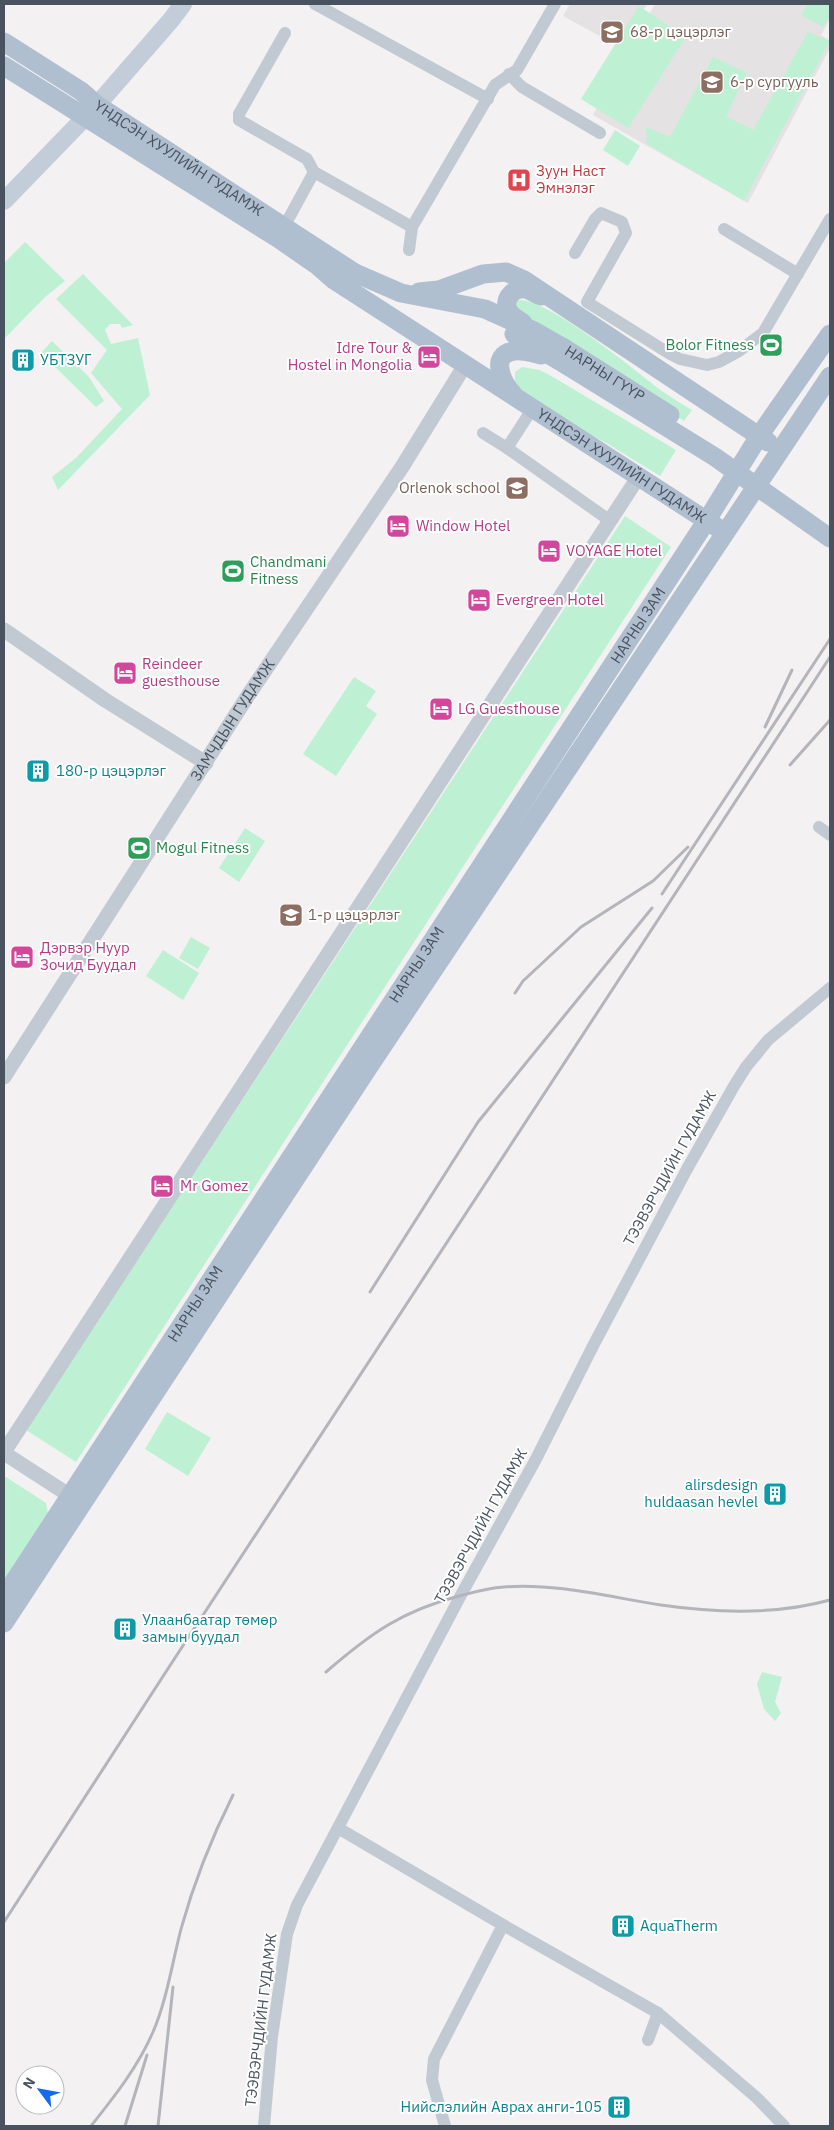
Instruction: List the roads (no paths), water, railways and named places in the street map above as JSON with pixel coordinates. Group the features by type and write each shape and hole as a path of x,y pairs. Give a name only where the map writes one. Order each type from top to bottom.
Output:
{"main road":[{"path":"4,201 90,111 172,20 183,4"},
{"name":"ҮНДСЭН ХУУЛИЙН ГУДАМЖ","path":"4,42 81,91 90,111 219,201 318,266 334,280 466,365 524,407 639,476 725,532"},
{"name":"ҮНДСЭН ХУУЛИЙН ГУДАМЖ","path":"4,66 90,111 284,227 356,273"},
{"name":"НАРНЫ ГҮҮР","path":"318,266 385,300 412,308 485,322 561,354 695,430 813,509 830,523"},
{"path":"401,293 438,290 483,274 506,272 524,280 560,304"},
{"name":"НАРНЫ ГҮҮР","path":"356,273 401,293 485,309 534,331 561,354 806,519 830,538"},
{"path":"534,331 510,313 506,304 509,296 514,291 525,289 560,304 583,309 780,450"},
{"name":"НАРНЫ ЗАМ","path":"4,1623 76,1499 707,520 759,436 830,334"},
{"path":"524,407 501,378 499,363 504,355 518,350 561,354"},
{"name":"НАРНЫ ЗАМ","path":"4,1597 76,1499 368,1068 830,376"}],"street":[{"path":"315,4 488,98"},
{"path":"409,250 412,227 495,84 517,70 555,4"},
{"path":"285,33 239,114 240,120 307,159 314,172 412,227"},
{"path":"509,74 522,87 600,133"},
{"path":"284,227 314,172"},
{"path":"575,253 595,219 601,213 622,222 626,233 583,309 680,359 707,366 739,351 763,333 830,220"},
{"path":"724,229 798,274"},
{"name":"ЗАМЧДЫН ГУДАМЖ","path":"4,1077 249,694 396,475 466,365"},
{"path":"507,448 524,407"},
{"path":"483,433 609,520"},
{"path":"76,1499 4,1452 639,476"},
{"path":"4,630 105,700 206,763"},
{"name":"ТЭЭВЭРЧДИЙН ГУДАМЖ","path":"264,2126 272,2037 289,1926 297,1905 536,1459 686,1169 734,1086 746,1067 768,1040 830,988"},
{"path":"338,1828 503,1925 658,2012 757,2098 784,2126"},
{"path":"445,2126 432,2080 434,2059 503,1925"},
{"path":"648,2040 658,2012"}],"railway":[{"path":"662,894 830,639"},
{"path":"4,1922 830,657"},
{"path":"765,727 792,670"},
{"path":"790,765 830,720"},
{"path":"515,993 523,981 581,927 653,881 688,847"},
{"path":"370,1292 478,1122 652,908"},
{"path":"326,1672 373,1635 404,1616 439,1602 492,1588 543,1587 661,1605 724,1611 789,1608 830,1600"},
{"path":"91,2126 133,2069 153,2032 166,1994 181,1929 197,1878 210,1844 233,1795"},
{"path":"158,2126 173,1987"},
{"path":"125,2126 147,2055"}],"place":[{"name":"68-р цэцэрлэг","path":"612,32"},
{"name":"6-р сургууль","path":"712,82"},
{"name":"Зуун Наст Эмнэлэг","path":"519,180"},
{"name":"Bolor Fitness","path":"771,345"},
{"name":"Idre Tour & Hostel in Mongolia","path":"429,357"},
{"name":"УБТЗУГ","path":"23,360"},
{"name":"Orlenok school","path":"517,488"},
{"name":"Window Hotel","path":"398,526"},
{"name":"VOYAGE Hotel","path":"549,551"},
{"name":"Chandmani Fitness","path":"233,571"},
{"name":"Evergreen Hotel","path":"479,600"},
{"name":"Reindeer guesthouse","path":"125,673"},
{"name":"LG Guesthouse","path":"441,709"},
{"name":"180-р цэцэрлэг","path":"38,771"},
{"name":"Mogul Fitness","path":"139,848"},
{"name":"1-р цэцэрлэг","path":"291,915"},
{"name":"Дэрвэр Нуур Зочид Буудал","path":"22,957"},
{"name":"Mr Gomez","path":"162,1186"},
{"name":"alirsdesign huldaasan hevlel","path":"775,1494"},
{"name":"Улаанбаатар төмөр замын буудал","path":"125,1629"},
{"name":"AquaTherm","path":"623,1926"},
{"name":"Нийслэлийн Аврах анги-105","path":"619,2107"}]}
